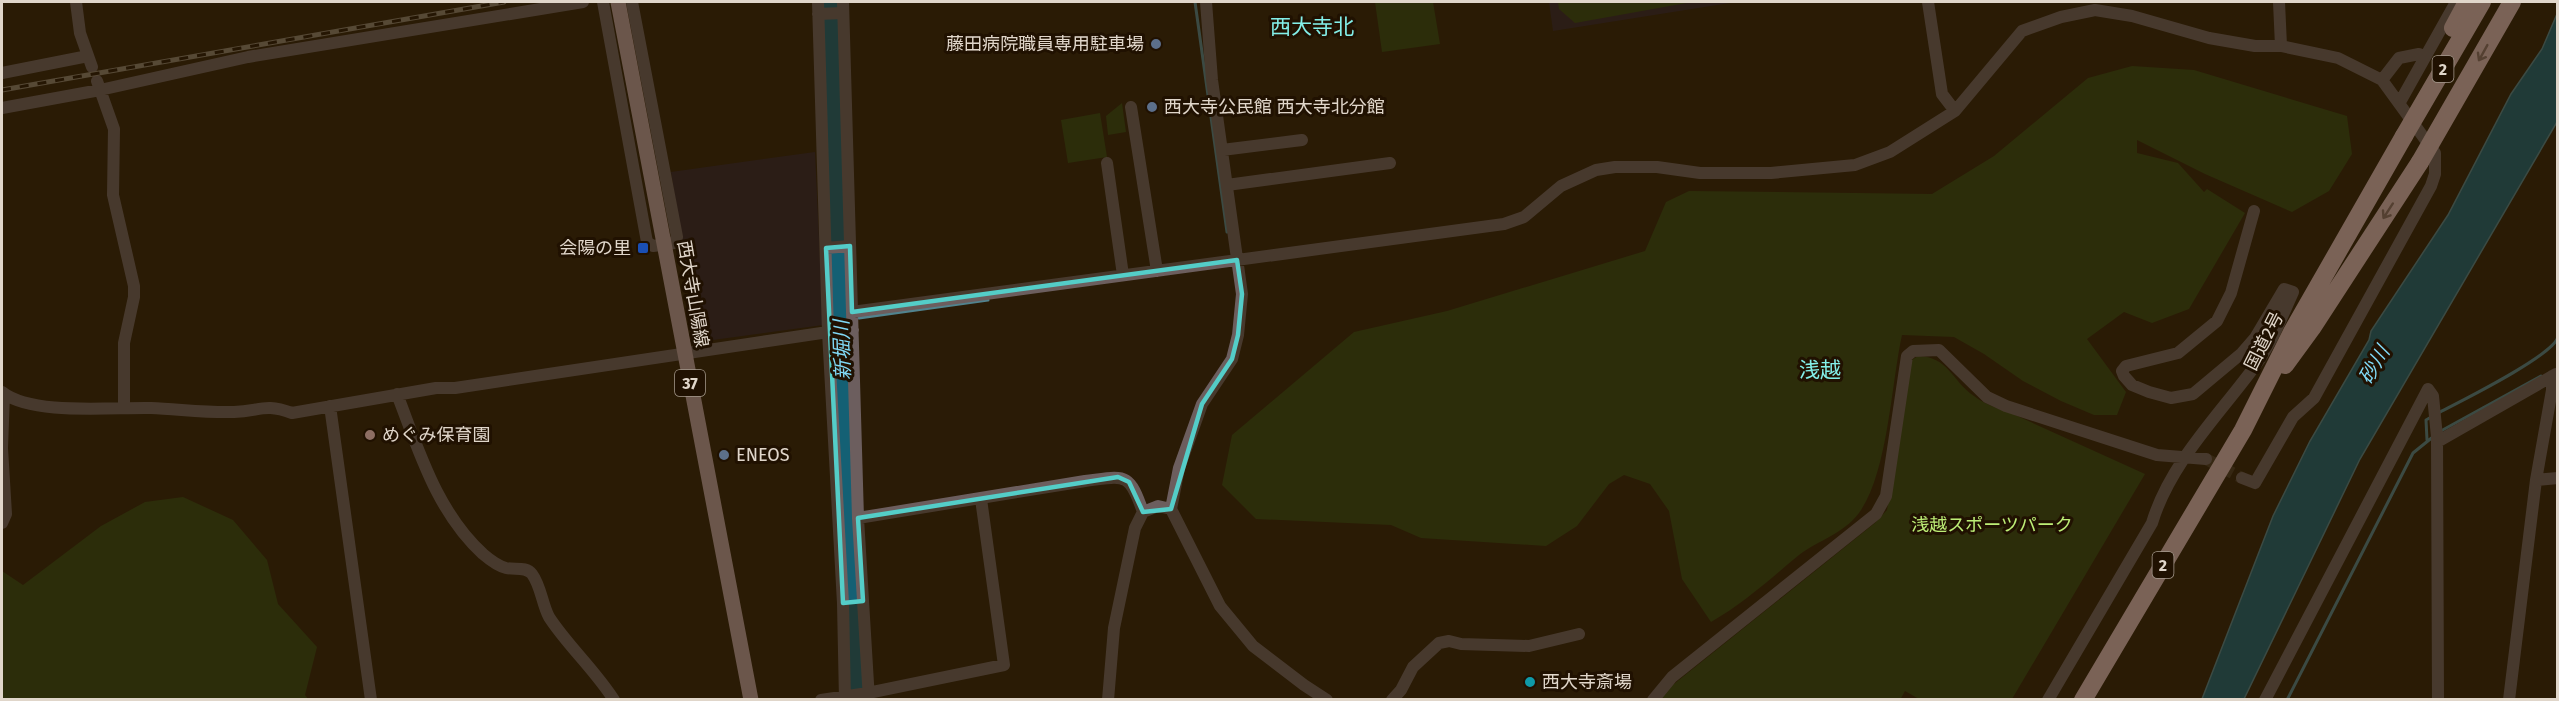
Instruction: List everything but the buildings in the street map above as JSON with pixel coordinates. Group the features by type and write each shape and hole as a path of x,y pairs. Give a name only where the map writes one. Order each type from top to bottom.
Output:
{"highway":[{"path":"2399,132 2467,2"},
{"name":"2","path":"2399,132 2482,2"},
{"path":"2243,430 2420,162 2512,2"},
{"name":"国道2号","path":"2083,699 2243,430 2342,224 2399,132"}],"main road":[{"name":"西大寺山陽線","path":"618,2 751,699"}],"street":[{"path":"2,73 90,61 80,33 76,2"},
{"path":"2,108 98,85 248,57 583,2"},
{"path":"603,2 647,242 653,246 674,243 677,237 632,2"},
{"path":"1206,2 1212,80 1242,294 1238,335 1232,359 1202,404 1179,468 1171,509 1220,606 1253,646 1304,685 1327,699"},
{"path":"1928,2 1942,94 1955,111"},
{"path":"2279,2 2281,46"},
{"path":"2400,102 2456,2"},
{"path":"846,697 844,602 827,248 820,10 841,9 852,312 850,330 867,695"},
{"path":"852,312 1504,224 1524,217 1561,186 1596,170 1615,167 1657,167 1700,173 1771,173 1855,165 1890,152 1955,111 2022,31 2061,17 2096,10 2132,16 2208,39 2255,46 2281,46 2338,58 2382,80 2435,153 2435,174 2431,186 2314,398 2293,417 2255,483 2242,478"},
{"path":"2382,80 2399,58 2419,54 2424,57"},
{"path":"98,85 114,129 113,195 134,286 134,297 124,343 124,407"},
{"path":"1131,107 1156,271"},
{"path":"1222,150 1302,140"},
{"path":"1107,163 1123,275"},
{"path":"1227,184 1390,163"},
{"path":"2049,699 2152,523 2157,507 2185,458 2256,364 2293,292 2284,289 2255,338 2242,353 2193,394 2171,398 2149,392 2128,381 2124,376 2123,368 2131,363 2178,353 2217,321 2231,293 2254,211"},
{"path":"827,248 848,246"},
{"path":"2,524 6,514 3,492 3,393 17,401 53,408 124,407 234,412 273,406 292,413 436,388 455,388 850,330"},
{"path":"1653,699 1671,677 1876,514 1886,496 1907,356 1913,351 1934,348 1939,350 1987,397 2006,406 2157,455 2206,459"},
{"path":"2437,440 2555,375"},
{"path":"2509,699 2536,480 2555,375"},
{"path":"2265,699 2428,389 2433,396 2437,440 2438,699"},
{"path":"398,394 423,465 449,515 482,553 493,562 506,568 525,569 532,575 550,619 598,675 614,699"},
{"path":"330,406 371,699"},
{"path":"858,518 1118,477 1129,482 1137,494 1143,512"},
{"path":"2536,480 2558,478"},
{"path":"821,699 867,695 1004,665 981,499"},
{"path":"1108,699 1114,628 1135,528 1143,512 1158,506 1171,509"},
{"path":"844,602 861,601"},
{"path":"1392,699 1401,690 1413,667 1439,644 1449,641 1461,644 1529,646 1579,634"}],"highlighted area":[{"path":"850,246 852,312 1237,260 1242,294 1238,335 1232,359 1202,404 1171,509 1143,512 1129,482 1118,477 858,518 863,601 843,603 826,248"}],"shaded area":[{"path":"1549,2 1736,2 1553,31"},
{"path":"815,152 823,325 698,342 671,172"}],"green space":[{"path":"1375,2 1433,2 1440,44 1382,52"},
{"path":"1558,2 1692,2 1575,23 1559,9"},
{"path":"2132,66 2194,70 2347,116 2352,154 2329,191 2292,212 2205,174 2137,140 2137,153 2178,163 2204,192 2207,189 2245,213 2189,309 2152,323 2124,312 2087,339 2126,392 2117,415 2094,415 2061,401 2023,381 1954,337 1902,335 1882,452 1869,496 1859,513 1838,532 1799,555 1746,599 1711,622 1682,579 1669,511 1650,484 1624,475 1609,484 1577,526 1546,546 1421,538 1391,525 1256,519 1222,485 1232,435 1354,332 1447,311 1645,251 1666,202 1689,191 1932,194 1994,156 2088,78"},
{"path":"1122,103 1126,132 1108,135 1106,116"},
{"path":"1100,113 1107,157 1068,163 1061,120"},
{"name":"浅越スポーツパーク","path":"1918,356 1937,360 1966,390 1983,402 2145,474 2012,699 1919,699 1905,691 1900,700 1660,700 1664,692 1875,523 1887,510 1910,361"},
{"path":"183,497 233,520 267,560 278,604 317,647 305,695 308,699 2,699 2,571 23,585 101,526 145,502"}],"water":[{"name":"砂川","path":"2557,14 2557,122 2360,459 2244,699 2202,699 2273,516 2310,441 2369,340 2371,331 2448,215 2511,94 2542,49"}],"waterway":[{"name":"新堀川","path":"828,2 856,700"},
{"path":"1195,2 1227,232"},
{"path":"859,318 988,300"},
{"path":"2438,413 2523,366 2540,355 2558,337"},
{"path":"2439,432 2541,376"},
{"path":"2427,440 2426,420 2433,416"},
{"path":"2287,700 2413,453 2434,436"}],"tunnel":[{"path":"2206,459 2242,478"}],"railway":[{"path":"2,90 504,2"}],"place":[{"name":"藤田病院職員専用駐車場","path":"1156,44"},
{"name":"西大寺公民館 西大寺北分館","path":"1152,107"},
{"name":"会陽の里","path":"643,248"},
{"name":"めぐみ保育園","path":"370,435"},
{"name":"ENEOS","path":"724,455"},
{"name":"西大寺斎場","path":"1530,682"}],"district":[{"name":"西大寺北","path":"1312,27"},
{"name":"浅越","path":"1820,370"}]}
